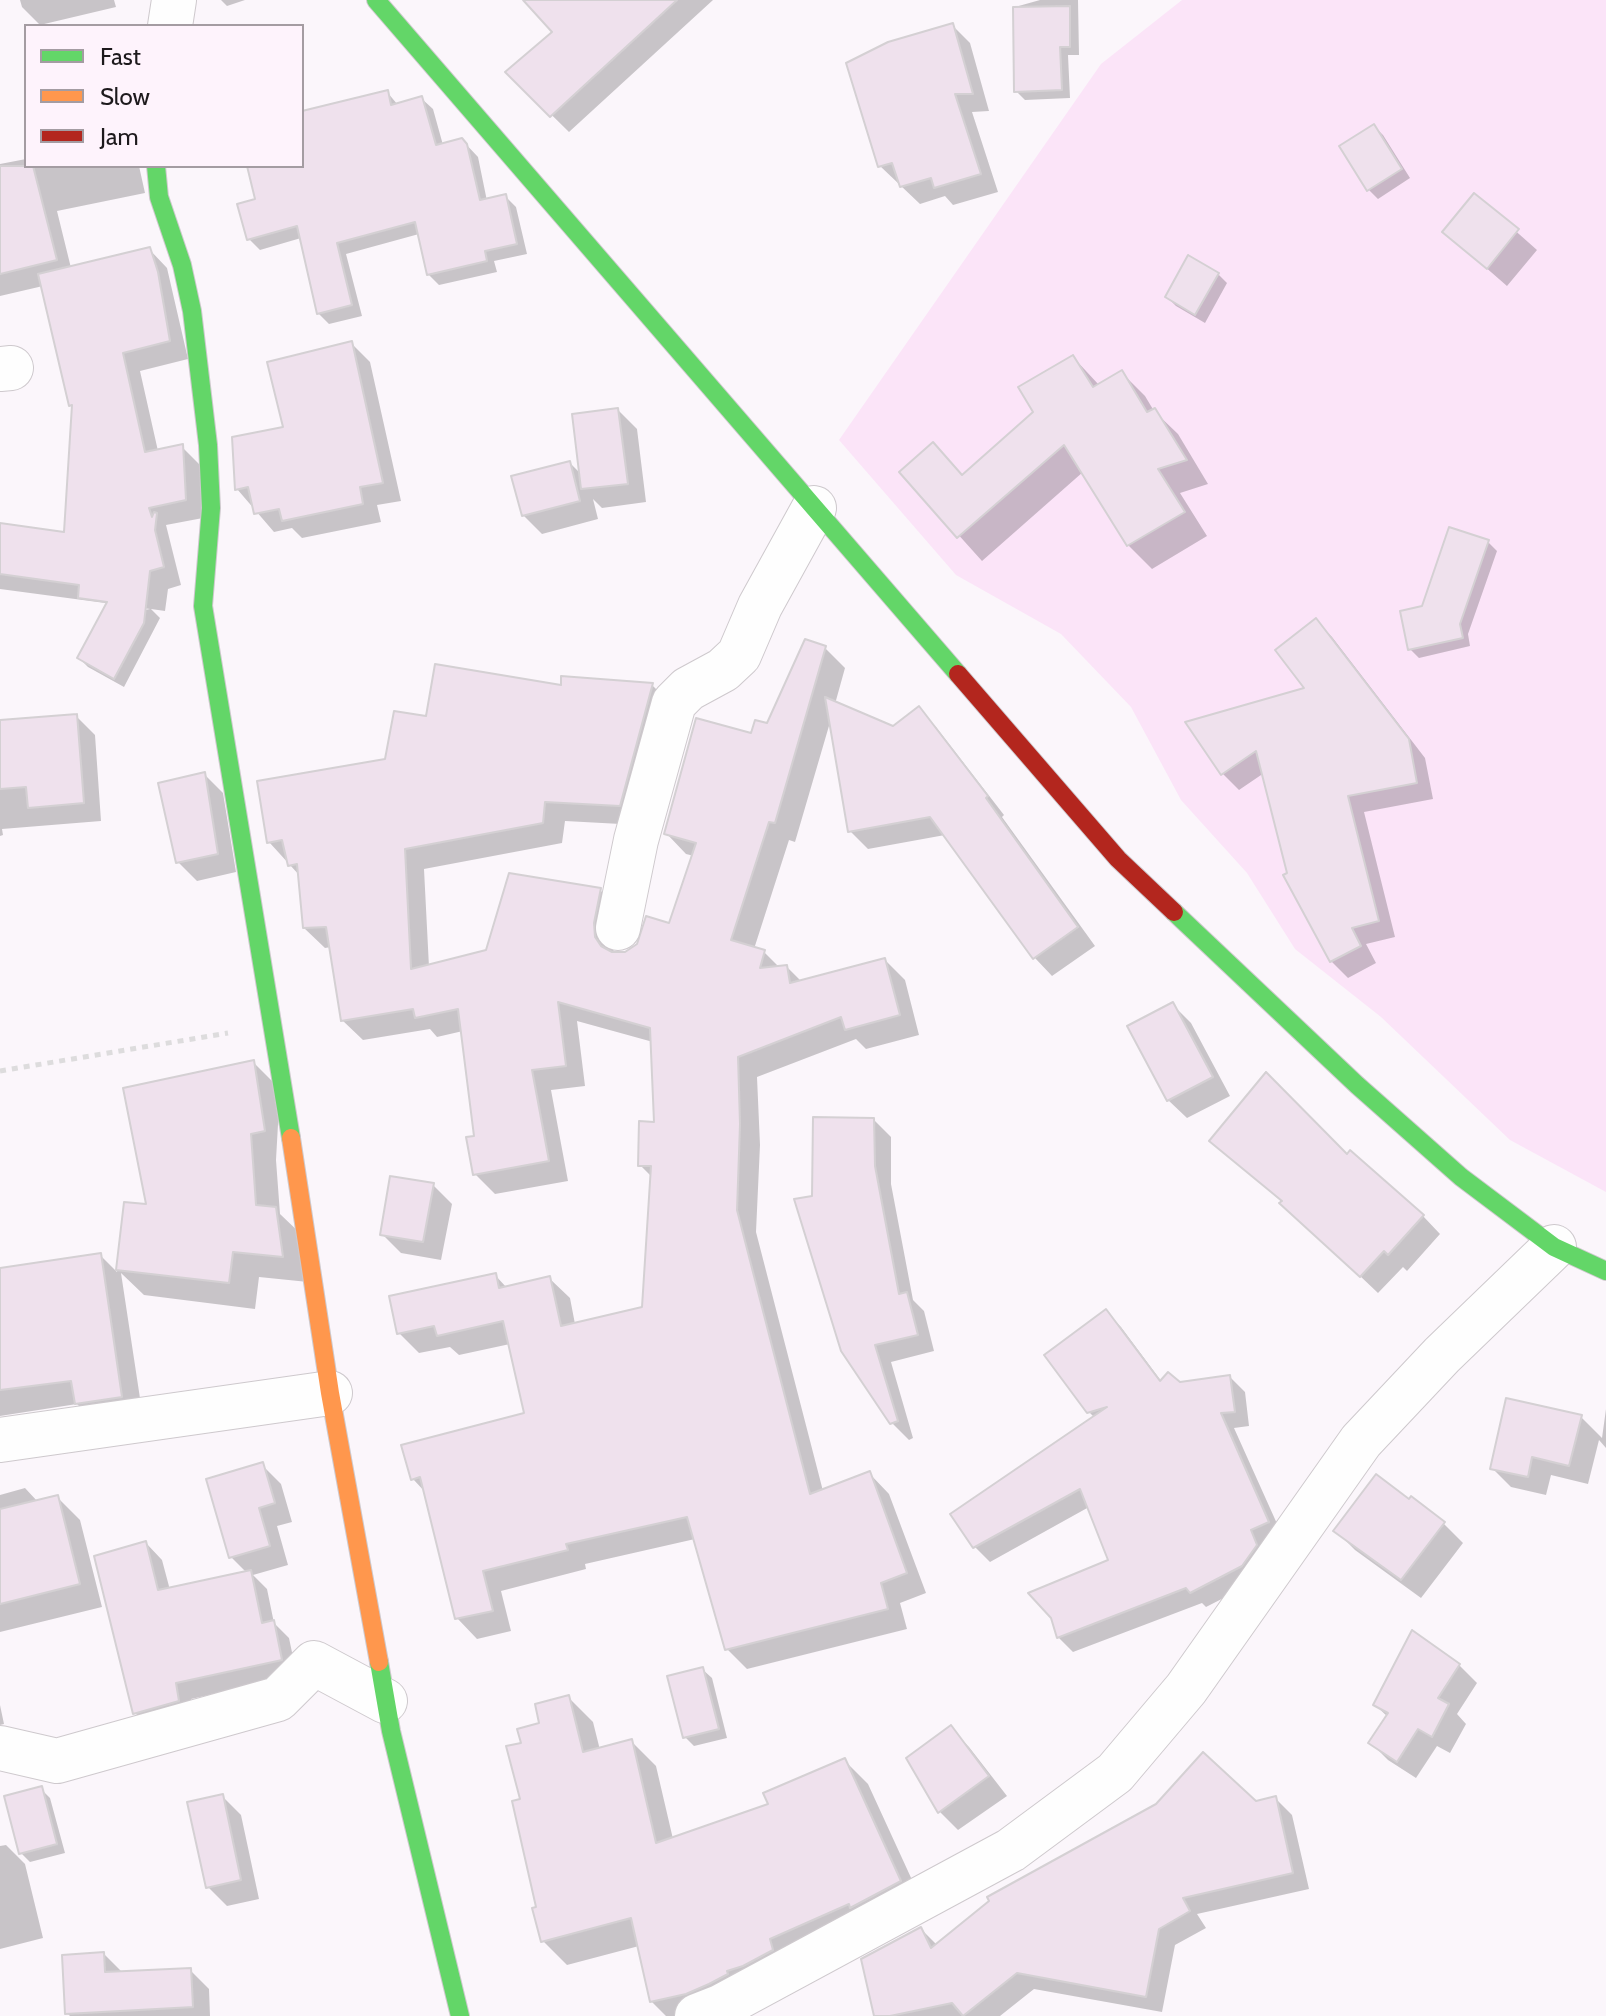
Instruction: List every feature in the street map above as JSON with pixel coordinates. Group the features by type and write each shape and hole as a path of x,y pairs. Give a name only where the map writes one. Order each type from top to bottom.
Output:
{"street":[{"path":"170,24 174,0"},
{"path":"376,0 1118,859 1357,1085 1449,1167 1554,1247 1606,1271"},
{"path":"156,168 159,197 182,265 192,311 208,445 211,508 203,606 274,1026 330,1393 385,1701 460,2016"},
{"path":"618,928 636,840 674,703 688,689 723,670 739,655 760,606 814,508"},
{"path":"697,2016 720,2007 1011,1850 1115,1773 1186,1689 1361,1441 1442,1355 1554,1247"},
{"path":"0,1440 330,1393"},
{"path":"0,1748 57,1761 72,1757 278,1699 314,1663 385,1701"}],"path":[{"path":"0,1071 274,1026"}],"shaded area":[{"path":"1182,0 1606,0 1606,1192 1510,1140 1381,1017 1295,949 1247,873 1181,800 1131,707 1061,634 956,575 839,440 1101,64"}],"building":[{"path":"523,0 677,0 550,117 505,72 552,32"},
{"path":"1070,6 1070,47 1060,47 1062,90 1014,92 1013,7"},
{"path":"953,23 973,94 955,94 981,174 934,188 931,178 900,187 892,163 878,167 846,63 888,42"},
{"path":"388,90 391,105 422,96 436,145 462,138 467,144 480,200 506,194 517,244 485,251 487,261 427,275 415,222 337,243 352,305 317,314 297,226 247,240 237,204 255,199 247,168 304,168 304,111"},
{"path":"1374,124 1402,169 1367,191 1339,146"},
{"path":"0,166 34,168 57,260 0,274"},
{"path":"1474,193 1519,229 1487,269 1442,232"},
{"path":"150,247 158,272 170,341 123,353 145,452 183,444 186,500 149,508 152,517 154,512 157,513 155,530 164,567 150,571 144,623 114,679 77,658 107,602 78,598 79,585 0,574 0,523 64,532 72,405 69,406 38,274"},
{"path":"1188,255 1219,273 1195,315 1165,297"},
{"path":"352,341 383,483 360,487 363,504 282,521 279,509 254,514 248,487 235,490 232,437 283,427 267,362"},
{"path":"1073,355 1093,387 1122,370 1147,412 1155,408 1187,460 1158,469 1185,512 1127,546 1064,445 957,538 899,472 933,442 962,475 1033,412 1018,387"},
{"path":"618,408 628,484 581,489 572,414"},
{"path":"570,461 580,501 522,516 511,476"},
{"path":"1449,527 1489,540 1460,624 1463,638 1408,650 1400,611 1422,606"},
{"path":"1316,618 1409,739 1417,783 1348,796 1379,921 1352,928 1361,946 1330,962 1283,875 1287,873 1256,751 1221,775 1185,722 1304,688 1275,650"},
{"path":"805,639 826,646 775,823 769,822 731,940 765,950 760,968 787,965 790,983 885,958 900,1015 845,1030 841,1017 738,1057 740,1124 737,1210 810,1494 870,1471 907,1573 881,1583 888,1609 725,1650 687,1517 566,1544 568,1550 483,1571 493,1611 455,1619 420,1477 411,1480 401,1445 524,1413 503,1321 437,1336 434,1326 397,1334 389,1296 496,1273 499,1288 550,1276 561,1326 642,1307 651,1166 638,1166 639,1121 654,1122 650,1028 558,1002 566,1066 532,1070 549,1161 473,1175 466,1137 474,1136 458,1009 415,1018 413,1009 341,1021 326,927 303,928 297,864 288,866 282,840 267,843 257,781 385,759 394,711 426,716 435,664 561,685 561,676 653,683 620,806 545,802 543,823 405,849 411,969 486,950 509,873 601,888 594,923 595,937 601,946 612,952 625,952 637,944 646,916 669,923 696,843 664,834 696,718 751,733 755,720 767,723"},
{"path":"825,697 893,726 919,706 988,796 986,798 1078,927 1033,959 930,817 848,832"},
{"path":"77,714 84,803 28,808 26,787 0,789 0,720"},
{"path":"205,772 218,854 176,863 158,783"},
{"path":"1173,1002 1213,1077 1167,1101 1127,1026"},
{"path":"254,1060 265,1131 251,1134 256,1205 276,1207 283,1257 233,1252 229,1283 116,1270 124,1202 146,1204 123,1088"},
{"path":"1266,1072 1347,1154 1350,1150 1424,1215 1388,1255 1384,1251 1360,1277 1279,1203 1282,1201 1209,1141"},
{"path":"813,1117 874,1118 875,1166 899,1294 907,1292 918,1335 875,1345 898,1421 890,1424 841,1351 794,1199 812,1196"},
{"path":"390,1176 434,1183 423,1242 380,1235"},
{"path":"101,1253 122,1397 75,1404 71,1381 0,1390 0,1268"},
{"path":"1106,1309 1160,1381 1168,1372 1180,1382 1230,1375 1235,1412 1221,1413 1269,1522 1251,1530 1257,1545 1242,1566 1190,1593 1186,1588 1057,1638 1051,1618 1028,1593 1108,1560 1080,1489 973,1548 950,1514 1107,1407 1087,1413 1044,1355"},
{"path":"1506,1398 1582,1415 1569,1466 1532,1457 1528,1477 1490,1469"},
{"path":"263,1462 275,1503 259,1508 270,1546 229,1558 206,1479"},
{"path":"1376,1474 1445,1522 1401,1580 1333,1531"},
{"path":"58,1495 80,1584 0,1604 0,1509"},
{"path":"146,1541 158,1590 251,1570 262,1623 274,1620 282,1660 176,1683 179,1701 133,1714 94,1556"},
{"path":"1412,1630 1460,1664 1438,1698 1449,1704 1432,1737 1418,1729 1397,1762 1368,1743 1388,1713 1373,1705"},
{"path":"703,1667 719,1729 683,1738 667,1676"},
{"path":"569,1695 583,1752 632,1739 656,1843 768,1804 763,1793 845,1758 901,1881 850,1908 849,1904 770,1939 773,1950 727,1971 728,1974 709,1984 686,1994 650,2002 631,1918 541,1942 512,1801 520,1799 506,1746 521,1743 517,1729 539,1723 535,1704"},
{"path":"951,1725 989,1776 938,1813 906,1758"},
{"path":"1203,1752 1256,1801 1276,1796 1293,1873 1183,1898 1190,1911 1159,1929 1146,1997 1017,1973 963,2016 952,2003 890,2016 874,2016 861,1959 921,1927 931,1948 989,1901 987,1897 1156,1804"},
{"path":"42,1786 57,1844 19,1854 4,1796"},
{"path":"223,1794 241,1880 206,1888 187,1802"},
{"path":"104,1952 105,1972 191,1968 193,2007 65,2014 62,1955"}],"traffic: fast":[{"path":"376,0 958,674"},
{"path":"156,168 159,197 182,265 192,311 208,445 211,508 203,606 291,1138"},
{"path":"1174,912 1357,1085 1461,1177 1554,1247 1606,1271"},
{"path":"379,1662 391,1731 460,2016"}],"traffic: slow":[{"path":"291,1138 330,1393 379,1662"}],"traffic: jam":[{"path":"958,674 1118,859 1174,912"}]}
